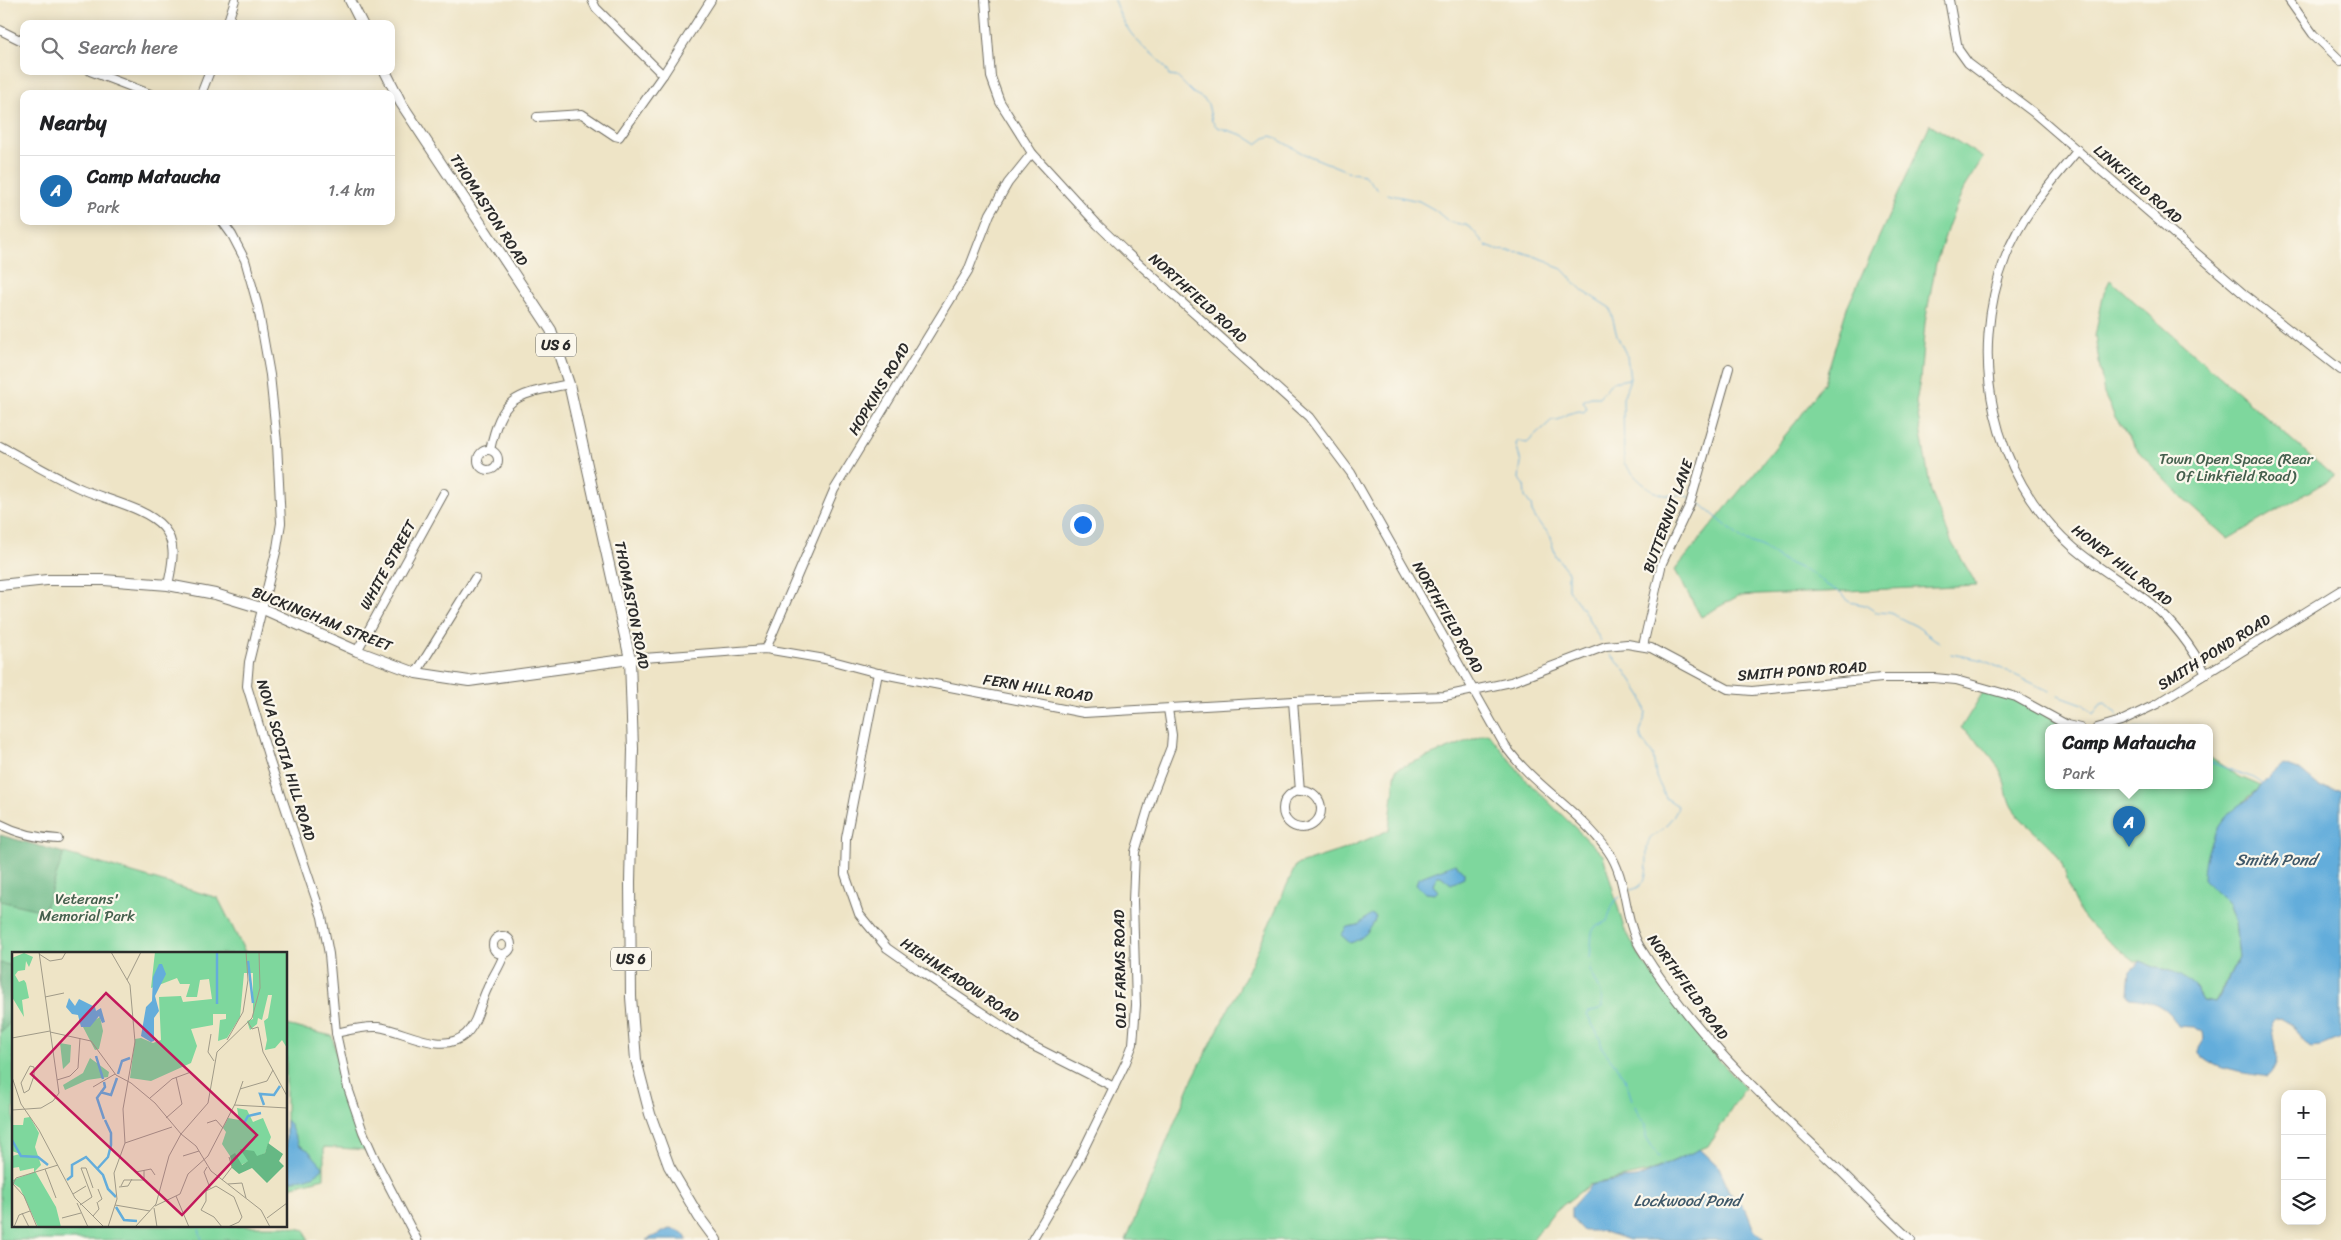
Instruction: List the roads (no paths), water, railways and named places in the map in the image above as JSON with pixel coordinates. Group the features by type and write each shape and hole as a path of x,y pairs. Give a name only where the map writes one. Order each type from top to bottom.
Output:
{"main road":[{"path":"350,0 360,20"},
{"name":"THOMASTON ROAD","path":"387,75 394,90"},
{"name":"THOMASTON ROAD","path":"395,91 401,103 551,330 569,384 630,659 633,749 630,882 631,997 636,1060 650,1114 669,1166 699,1217 716,1240"},
{"name":"BUCKINGHAM STREET","path":"0,586 47,580 95,580 168,585 215,594 261,608 357,651 416,673 469,681 630,659"}],"street":[{"path":"228,20 236,0"},
{"path":"592,0 596,8 663,75"},
{"path":"537,117 582,114 619,137 623,134 663,75 711,0"},
{"name":"NORTHFIELD ROAD","path":"985,0 991,76 1000,102 1032,153 1120,246 1309,417 1351,473 1474,692 1512,755 1593,833 1609,852 1620,878 1635,937 1667,986 1728,1062 1911,1240"},
{"name":"LINKFIELD ROAD","path":"1949,0 1958,49 1963,58 1975,70 2033,112 2243,294 2341,370"},
{"path":"2289,0 2313,34 2341,61"},
{"path":"0,30 20,40"},
{"path":"100,75 140,90"},
{"path":"203,90 208,75"},
{"name":"HONEY HILL ROAD","path":"2078,150 2045,191 2018,231 2006,255 1997,281 1987,346 1988,381 1993,412 2013,469 2024,489 2047,520 2078,551 2140,595 2165,616 2185,640 2206,674"},
{"name":"HOPKINS ROAD","path":"766,649 834,490 968,270 990,214 1008,183 1032,153"},
{"name":"NOVA SCOTIA HILL ROAD","path":"225,225 246,260 258,308 270,375 281,523 277,548 249,662 247,686 270,762 322,917 329,954 336,1033 348,1088 363,1132 417,1240"},
{"name":"BUTTERNUT LANE","path":"1643,646 1662,563 1692,497 1729,368"},
{"path":"490,450 499,417 513,401 538,391 569,384"},
{"path":"0,446 77,487 150,516 163,527 172,543 172,562 168,585"},
{"name":"WHITE STREET","path":"357,651 444,494"},
{"path":"416,673 475,578"},
{"name":"SMITH POND ROAD","path":"2111,724 2146,710 2341,590"},
{"name":"SMITH POND ROAD","path":"1474,692 1534,675 1606,646 1627,644 1643,646 1678,662 1728,689 1752,691 1906,677 1956,680 2016,697 2065,724"},
{"name":"FERN HILL ROAD","path":"630,659 766,649 825,659 878,673 1084,713 1293,701 1445,696 1474,692"},
{"name":"HIGHMEADOW ROAD","path":"878,673 846,838 845,874 859,914 887,948 907,962 1030,1044 1114,1087"},
{"path":"1293,701 1300,791"},
{"name":"OLD FARMS ROAD","path":"1032,1240 1075,1167 1126,1062 1136,1027 1133,901 1135,852 1153,793 1171,747 1172,735 1168,709"},
{"path":"1300,791 1313,794 1320,806 1320,814 1316,821 1304,828 1290,824 1283,812 1287,797 1300,791"},
{"path":"0,824 16,832 39,838 58,839"},
{"path":"336,1033 361,1027 376,1027 440,1043 453,1041 466,1034 475,1021 486,990 504,954"}],"water":[{"name":"Smith Pond","path":"2285,765 2301,771 2321,788 2341,790 2341,1038 2322,1046 2310,1047 2304,1043 2292,1024 2282,1018 2275,1019 2272,1022 2277,1058 2276,1064 2267,1077 2221,1068 2213,1064 2199,1053 2199,1047 2204,1039 2203,1032 2194,1027 2178,1026 2169,1013 2158,1005 2145,1000 2130,998 2128,994 2130,971 2141,961 2156,968 2170,970 2183,977 2195,988 2202,1001 2215,1003 2218,999 2239,957 2235,922 2228,903 2204,881 2208,850 2216,832 2227,816 2252,796 2276,770"},
{"path":"1455,864 1464,872 1464,878 1451,884 1441,876 1437,876 1433,885 1438,891 1435,894 1426,893 1416,885 1418,878"},
{"path":"1371,914 1376,917 1369,930 1359,939 1350,943 1341,935 1347,927 1358,925"},
{"path":"288,1122 299,1145 308,1150 323,1167 311,1177 288,1181"},
{"name":"Lockwood Pond","path":"1700,1149 1719,1167 1732,1196 1746,1210 1754,1230 1765,1240 1630,1240 1601,1231 1583,1231 1571,1218 1571,1208 1591,1185 1637,1178"},
{"path":"669,1229 680,1232 687,1240 646,1240"}],"waterway":[{"path":"1114,0 1131,34 1159,60 1169,76 1177,77 1193,93 1204,99 1208,104 1212,121 1217,127 1243,135 1257,144 1265,138 1272,136 1302,153 1352,173 1364,175 1379,191"},
{"path":"1387,194 1419,201 1435,210 1449,222 1466,225 1471,228 1486,246 1497,250 1522,252 1548,261 1562,269 1583,291 1610,308 1617,336 1627,356 1630,379 1623,398 1624,463 1637,478 1653,491 1665,495 1690,497"},
{"path":"1601,641 1584,611 1568,589 1568,572 1556,556 1548,532 1539,524 1532,512 1531,505 1525,497 1524,484 1519,479 1521,462 1516,444 1518,441 1527,443 1552,420 1558,420 1567,414 1579,411 1584,412 1587,408 1583,401 1590,397 1599,397 1612,382 1629,379"},
{"path":"1695,499 1743,540 1761,546 1780,559 1815,575 1825,584 1843,594 1849,602 1865,605 1876,612 1890,613 1916,626 1940,643"},
{"path":"1610,654 1625,670 1642,696 1646,713 1640,733 1642,740 1653,755 1656,777 1666,798 1678,806 1668,823 1651,837 1647,849 1645,878 1638,888 1630,890"},
{"path":"1951,654 1983,660 2049,691"},
{"path":"2058,695 2083,704 2093,714 2101,704 2105,703 2118,717"},
{"path":"2213,763 2254,778 2263,784"},
{"path":"1590,958 1592,932 1595,927 1607,921 1614,901 1620,897"},
{"path":"1591,965 1590,970 1601,992 1602,1007 1596,1011 1589,1012 1587,1015 1600,1038 1602,1048 1624,1076 1632,1100"},
{"path":"1635,1106 1639,1116 1646,1125 1646,1137 1659,1157"},
{"path":"199,1229 202,1240"}],"place":[{"name":"Camp Mataucha","path":"2129,847"}],"park label":[{"name":"Town Open Space (Rear Of Linkfield Road)","path":"2236,468"},
{"name":"Veterans' Memorial Park","path":"87,908"}]}
